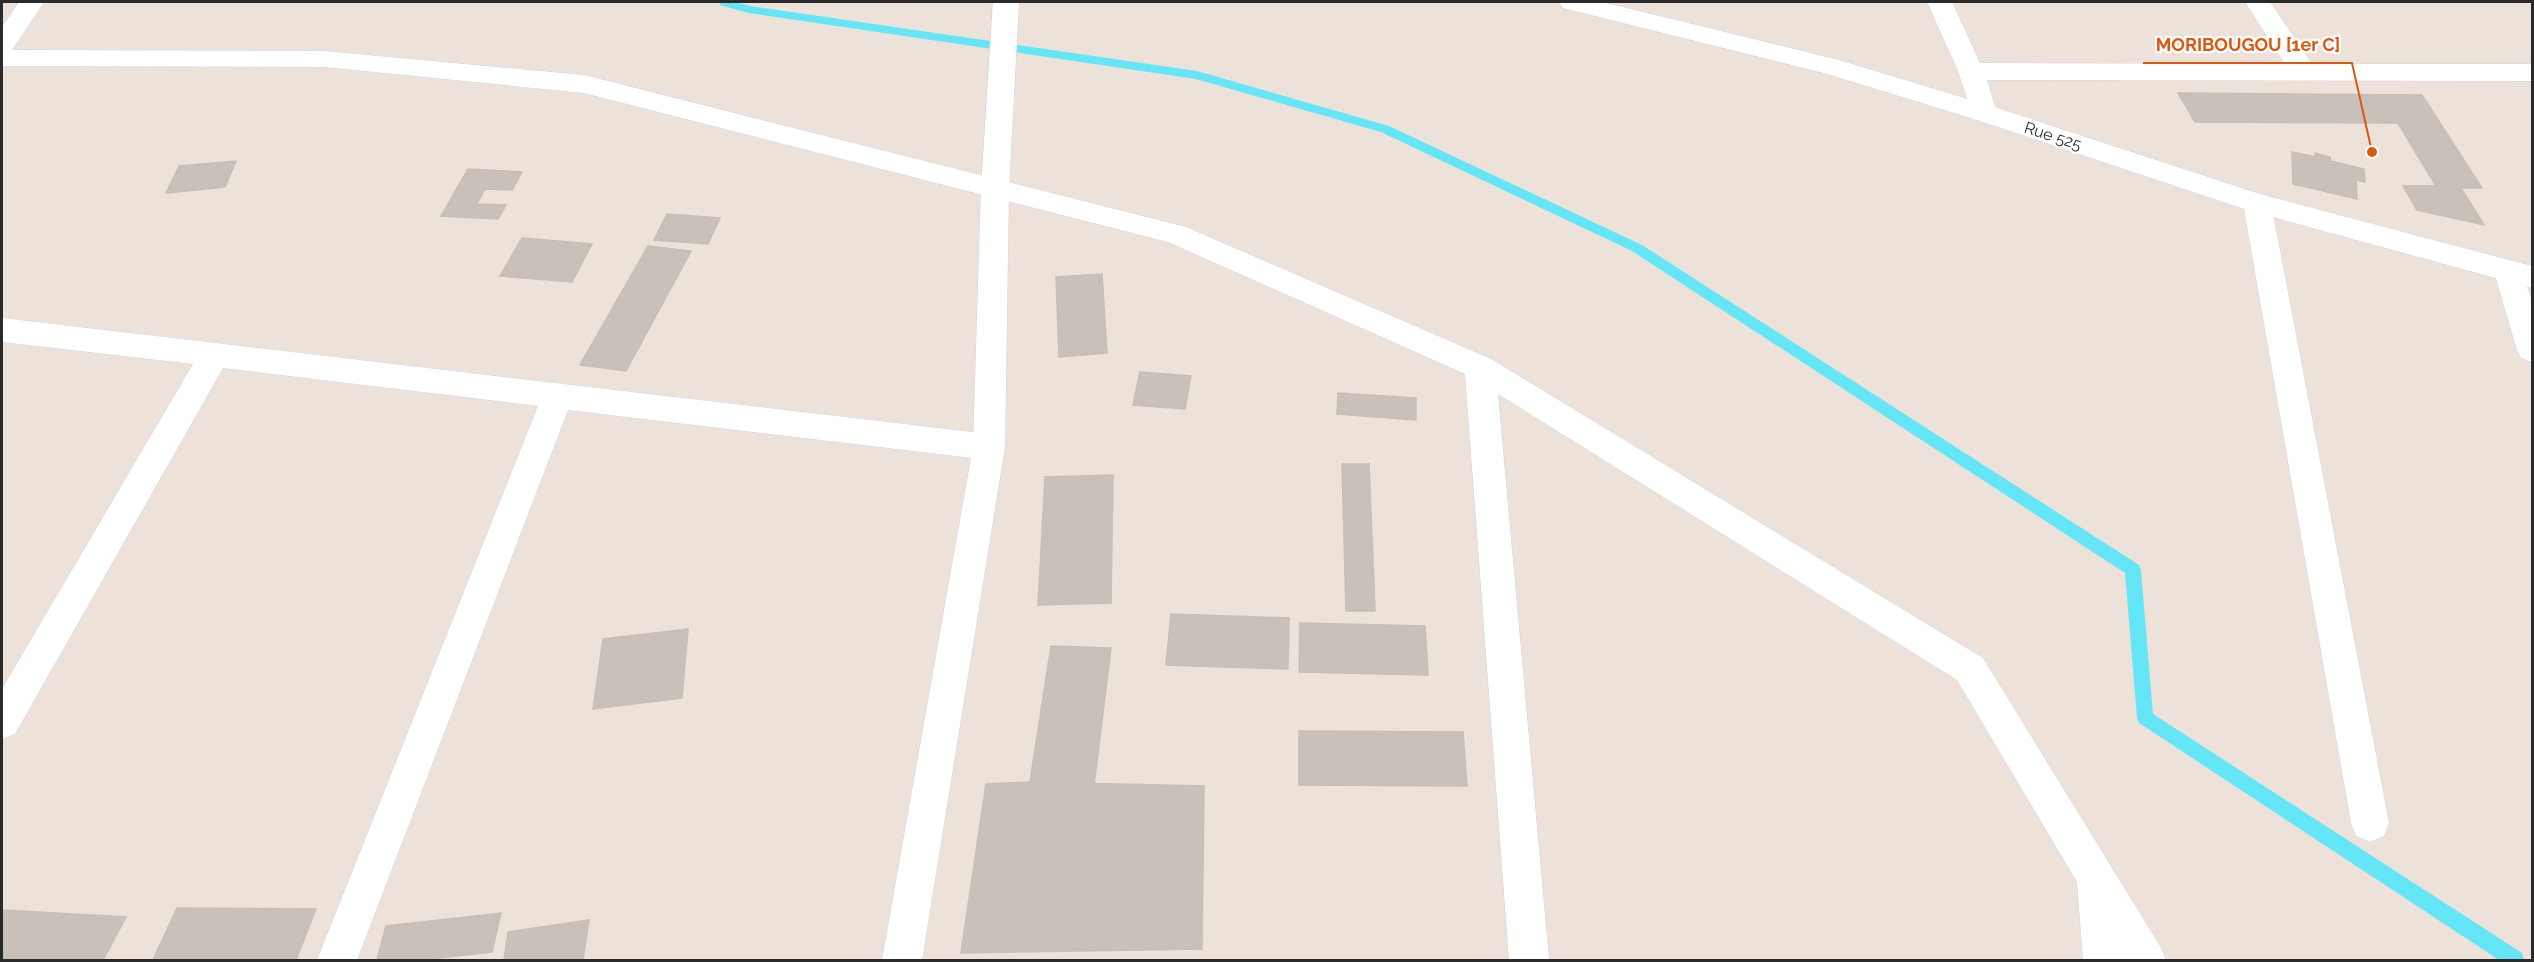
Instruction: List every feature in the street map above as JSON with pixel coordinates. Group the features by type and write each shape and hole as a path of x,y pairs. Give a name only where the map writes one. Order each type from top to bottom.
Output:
{"street":[{"path":"2,45 31,2"},
{"path":"902,960 989,447 995,188 1006,2"},
{"name":"Rue 525","path":"1572,2 1830,66 1984,113 2257,203 2521,275"},
{"path":"1940,2 1971,71 1984,113"},
{"path":"2258,2 2304,72"},
{"path":"2,58 324,59 584,84 1176,234 1480,367 1970,669 2146,960"},
{"path":"1971,71 2532,73"},
{"path":"2257,203 2370,824"},
{"path":"2521,275 2532,350"},
{"path":"2,330 989,447"},
{"path":"2,722 215,354"},
{"path":"1480,367 1529,960"},
{"path":"337,960 558,395"},
{"path":"2093,873 2103,960"}],"building":[{"path":"2178,93 2422,95 2482,188 2461,188 2484,225 2417,210 2403,186 2436,186 2398,123 2195,122"},
{"path":"2292,152 2316,157 2315,153 2330,157 2331,161 2364,169 2365,182 2356,180 2357,199 2293,184"},
{"path":"236,161 225,187 166,193 179,166"},
{"path":"468,169 522,172 512,190 485,189 477,204 506,205 498,219 441,216"},
{"path":"667,214 720,218 708,244 654,240"},
{"path":"522,238 592,244 572,282 500,276"},
{"path":"648,246 691,251 626,371 580,365"},
{"path":"1102,274 1107,353 1059,357 1056,277"},
{"path":"1140,372 1191,376 1185,409 1133,405"},
{"path":"1338,393 1416,398 1416,420 1337,414"},
{"path":"1342,464 1369,464 1375,611 1346,611"},
{"path":"1113,475 1111,603 1038,605 1045,477"},
{"path":"1171,614 1289,618 1288,669 1166,665"},
{"path":"1300,623 1425,626 1428,675 1299,672"},
{"path":"688,629 682,698 593,709 603,639"},
{"path":"1051,646 1111,648 1094,785 1030,782"},
{"path":"1299,731 1463,732 1467,786 1299,785"},
{"path":"1030,782 1204,786 1202,949 961,953 986,784"},
{"path":"177,908 316,909 296,960 153,960"},
{"path":"2,910 126,917 103,960 2,960"},
{"path":"501,913 492,952 421,960 377,960 386,926"},
{"path":"589,920 583,960 504,960 508,932"}],"waterway":[{"path":"724,2 749,9 1197,75 1385,129 1637,248 2133,570 2145,718 2515,960"}],"place":[{"name":"MORIBOUGOU [1er C]","path":"2372,152"}]}
